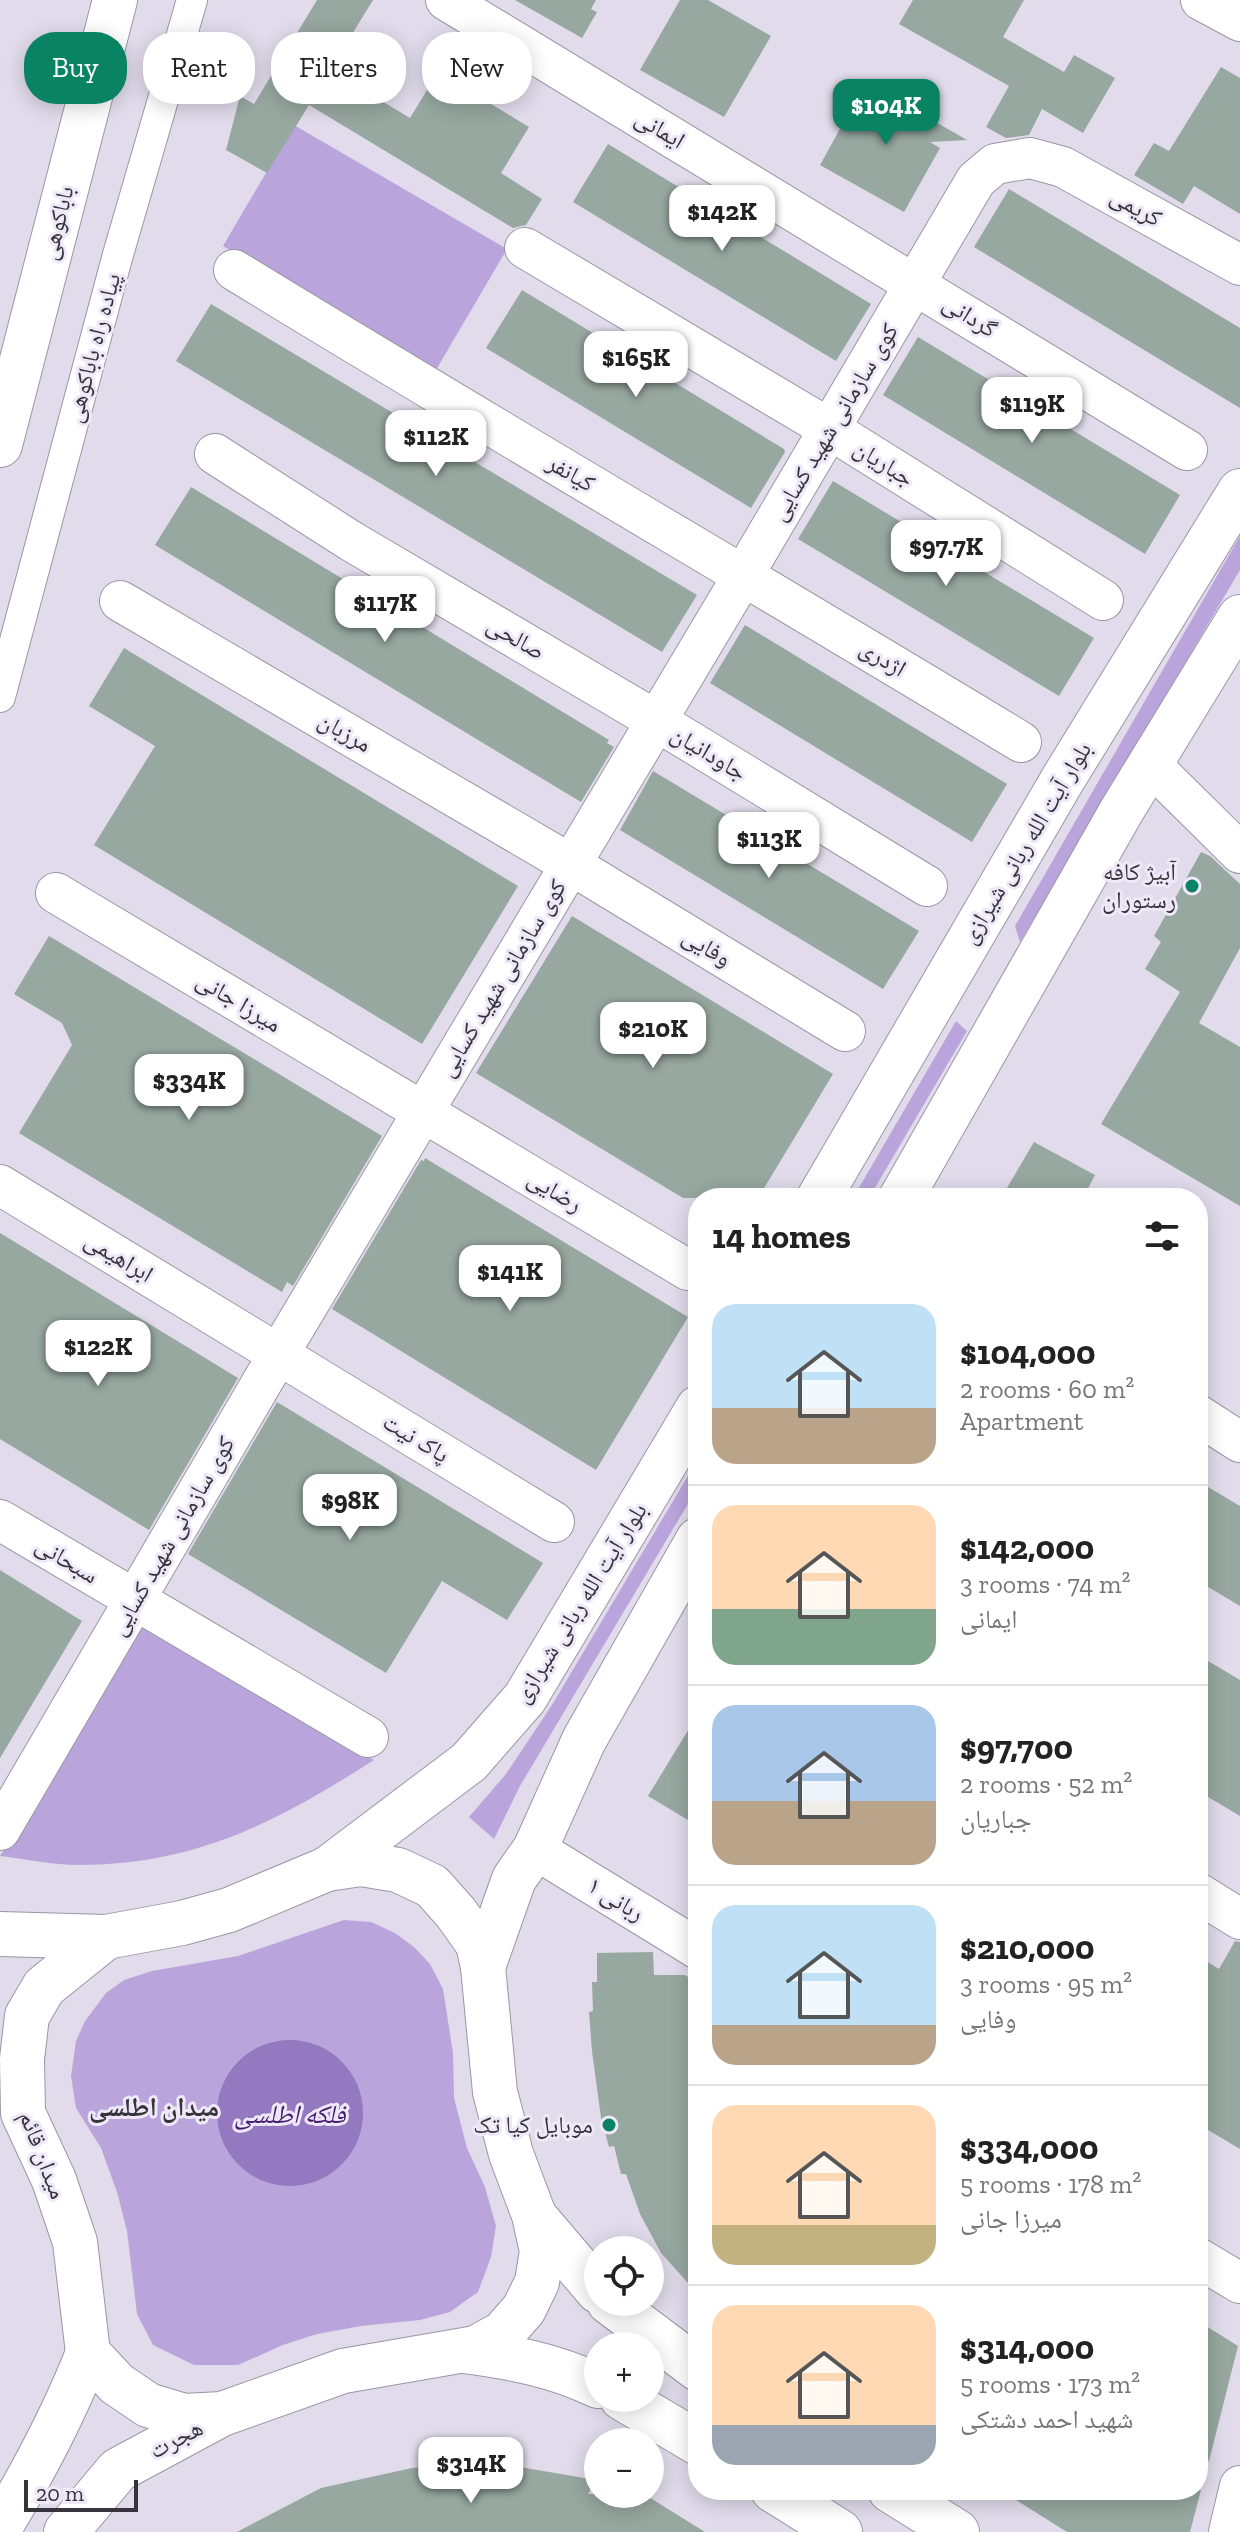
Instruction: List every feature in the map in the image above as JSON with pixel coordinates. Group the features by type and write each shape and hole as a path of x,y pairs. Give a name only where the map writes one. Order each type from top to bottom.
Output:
{"main road":[{"name":"باباکوهی","path":"0,445 115,0"},
{"name":"بلوار آیت الله ربانی شیرازی","path":"825,1188 1063,779 1240,491"},
{"path":"907,1188 1010,1004 1240,617"},
{"path":"953,966 1010,1004"},
{"name":"بلوار آیت الله ربانی شیرازی","path":"327,1869 469,1762 525,1698 688,1425"},
{"path":"483,1967 514,1879 535,1849 584,1740 688,1571"},
{"name":"میدان قائم","path":"361,1864 398,1870 432,1886 478,1944 495,2092 511,2154 534,2215 542,2251 537,2282 524,2309 503,2333 476,2348 343,2371 222,2414 184,2416 148,2405 117,2384 88,2353 75,2242 54,2180 12,2096 22,2059 27,2016 44,1987 106,1937 182,1923 229,1910 327,1869 361,1864"},
{"path":"0,1934 106,1937"},
{"path":"534,2215 584,2274"},
{"path":"628,2316 688,2361"},
{"path":"463,2351 524,2359 584,2379"},
{"path":"0,2527 30,2478 63,2413 88,2353"},
{"path":"646,2412 688,2437"},
{"name":"هجرت","path":"73,2529 118,2470 222,2414"},
{"path":"789,2500 840,2532"},
{"path":"906,2500 957,2532"}],"street":[{"name":"پیاده راه باباکوهی","path":"0,697 113,273 192,0"},
{"name":"ایمانی","path":"446,0 916,283"},
{"path":"1201,0 1240,21"},
{"name":"کوی سازمانی شهید کسایی","path":"0,1830 278,1355 976,180 995,164 1030,158"},
{"name":"کریمی","path":"1030,158 1063,167 1240,265"},
{"name":"جباریان","path":"525,248 828,428 1103,600"},
{"name":"کیانفر","path":"234,270 439,395 744,574"},
{"name":"گردانی","path":"916,283 1187,450"},
{"name":"صالحی","path":"215,454 351,541 655,720"},
{"name":"اژدری","path":"744,574 1021,742"},
{"name":"مرزبان","path":"120,601 570,864"},
{"name":"جاودانیان","path":"655,720 927,886"},
{"path":"1151,765 1240,853"},
{"name":"وفایی","path":"570,864 845,1031"},
{"name":"میرزا جانی","path":"56,893 422,1112"},
{"name":"رضایی","path":"422,1112 688,1270"},
{"name":"ابراهیمی","path":"0,1185 278,1355"},
{"name":"پاک نیت","path":"278,1355 554,1522"},
{"path":"1208,1421 1240,1442"},
{"name":"سبحانی","path":"0,1520 368,1737"},
{"name":"ربانی ۱","path":"535,1849 688,1943"},
{"path":"1208,1899 1240,1919"},
{"path":"1208,2264 1240,2283"},
{"path":"1229,2532 1240,2486"}],"shaded area":[{"path":"294,125 507,249 436,370 223,246"},
{"path":"1240,536 1240,570 1020,942 1015,926"},
{"path":"956,1021 967,1031 875,1188 859,1188"},
{"path":"688,1476 688,1504 520,1786 494,1839 469,1817 506,1774 552,1705"},
{"path":"141,1623 374,1760 269,1820 199,1848 122,1863 79,1865 0,1856"},
{"path":"344,1920 371,1922 395,1933 430,1964 443,1989 453,2053 454,2098 467,2148 485,2187 496,2226 491,2257 478,2292 450,2312 420,2320 317,2334 238,2365 194,2365 153,2345 137,2314 127,2231 117,2192 101,2148 76,2108 71,2076 76,2041 85,2021 106,1993 124,1980 152,1971 238,1956"}],"water":[{"name":"فلکه اطلسی","path":"290,2040 318,2046 342,2061 357,2085 363,2113 357,2141 342,2165 318,2180 290,2186 262,2180 238,2165 223,2141 217,2113 223,2085 238,2061 262,2046"}],"building":[{"path":"317,0 373,0 353,32 298,32"},
{"path":"515,0 596,0 591,9 597,12 582,38"},
{"path":"680,0 708,0 771,36 724,117 640,70"},
{"path":"913,0 1024,0 1003,37 1064,72 1074,55 1115,78 1083,133 1042,109 1029,135 1006,138 986,127 1009,86 899,24"},
{"path":"1221,67 1240,78 1240,214 1194,186 1183,204 1134,175 1154,143 1169,151"},
{"path":"271,76 271,104 387,104 410,118 422,98 422,104 491,104 529,127 501,173 542,199 526,225 513,228 309,105 267,173 226,150 238,104 255,102"},
{"path":"866,82 967,140 930,142 940,148 904,212 820,165"},
{"path":"608,144 871,304 836,361 573,202"},
{"path":"1009,189 1240,328 1240,408 974,247"},
{"path":"522,290 784,449 751,508 486,348"},
{"path":"211,304 697,595 662,652 176,361"},
{"path":"918,337 1180,495 1145,554 883,395"},
{"path":"833,481 1094,638 1059,696 798,539"},
{"path":"191,487 609,740 607,743 614,747 581,802 155,545"},
{"path":"745,625 1007,784 972,842 710,683"},
{"path":"124,648 518,886 422,1044 94,845 155,746 89,706"},
{"path":"653,771 919,931 883,989 620,830"},
{"path":"1201,852 1210,856 1240,884 1240,948 1199,1023 1240,1047 1240,1206 1101,1124 1180,992 1145,969 1161,942 1154,936"},
{"path":"572,916 833,1074 764,1188 688,1188 688,1198 683,1198 476,1073"},
{"path":"49,936 382,1136 293,1286 287,1282 282,1292 19,1133 72,1045 62,1023 14,994"},
{"path":"1034,1142 1095,1175 1088,1188 1007,1188"},
{"path":"425,1158 688,1317 596,1470 332,1309"},
{"path":"0,1233 238,1378 149,1530 0,1439"},
{"path":"277,1402 543,1563 507,1620 442,1581 386,1673 188,1554"},
{"path":"1208,1487 1240,1506 1240,1606 1208,1587"},
{"path":"0,1570 82,1621 0,1758"},
{"path":"1208,1661 1240,1680 1240,1816 1208,1797"},
{"path":"688,1730 688,1820 648,1796"},
{"path":"1235,1941 1240,1942 1240,2149 1208,2130 1208,1962 1219,1969"},
{"path":"653,1952 654,1975 688,1977 688,2283 664,2256 664,2236 652,2236 640,2214 626,2174 621,2174 614,2146 609,2147 601,2118 589,2012 593,2011 592,1982 597,1982 597,1953"},
{"path":"1208,2327 1238,2346 1208,2461"},
{"path":"490,2462 584,2478 584,2508 664,2506 705,2532 237,2532 321,2488 412,2468"},
{"path":"1016,2500 1198,2500 1190,2532 1067,2532"}],"place":[{"name":"آبیژ کافه رستوران","path":"1192,886"},
{"name":"موبایل کیا تک","path":"609,2125"}],"district":[{"name":"میدان اطلسی","path":"154,2107"}]}
